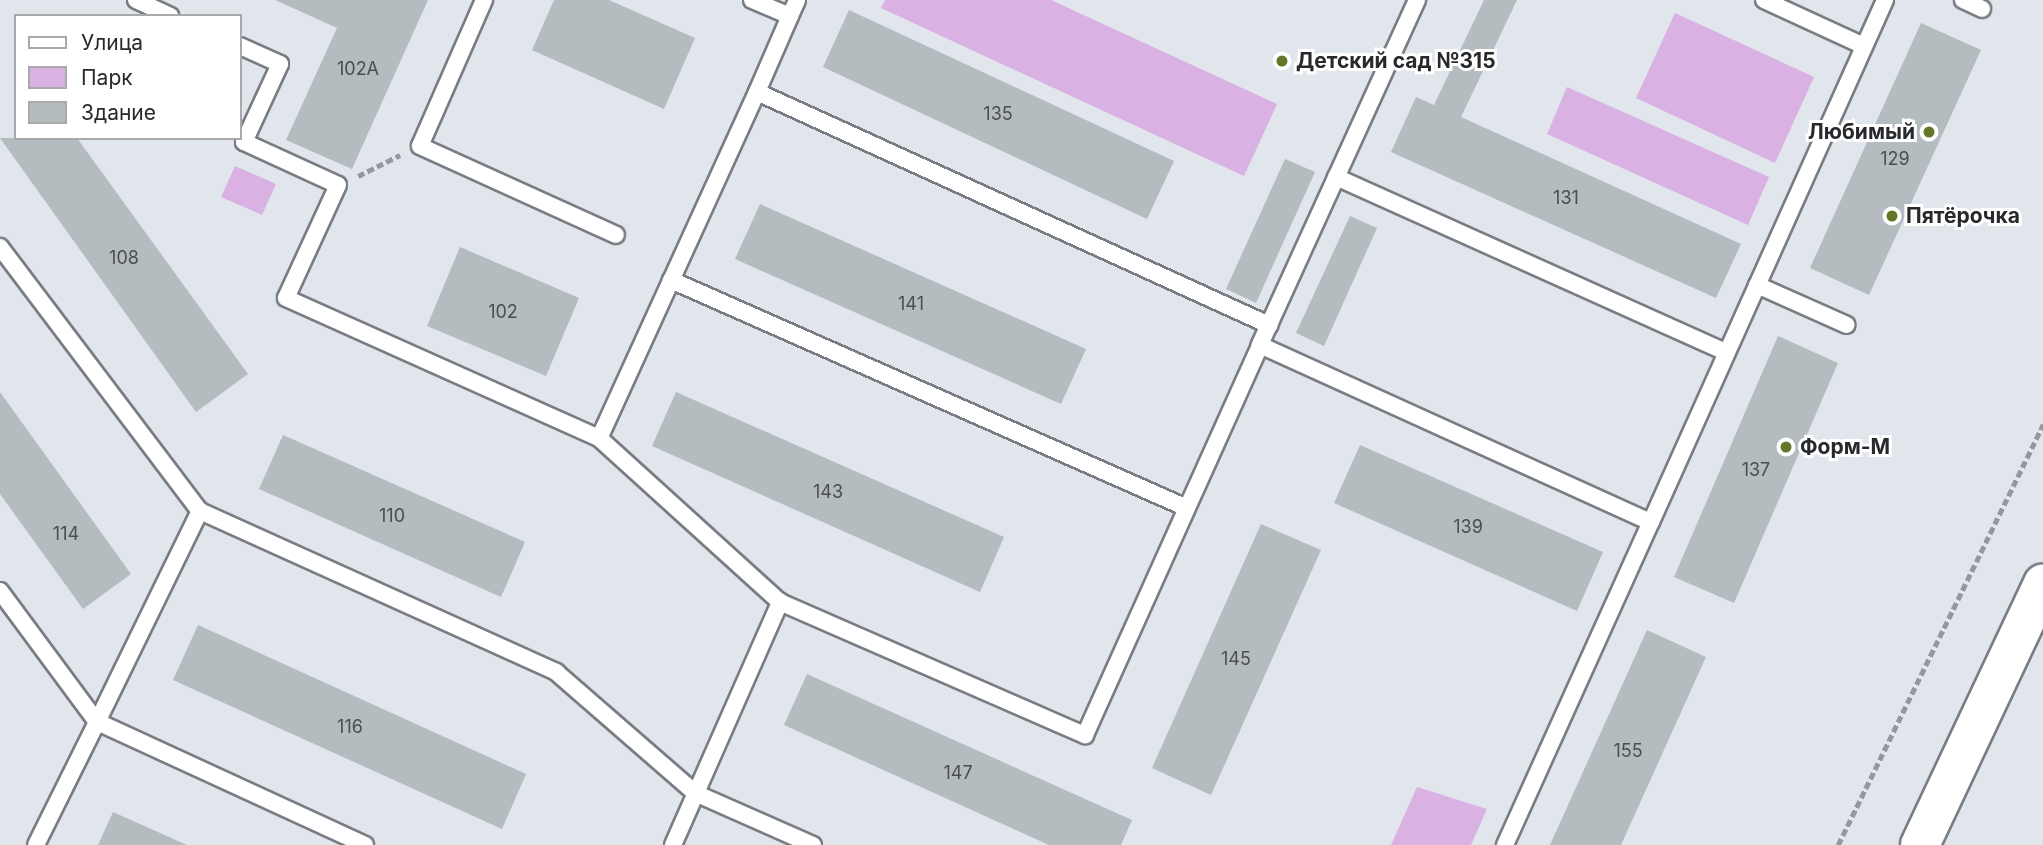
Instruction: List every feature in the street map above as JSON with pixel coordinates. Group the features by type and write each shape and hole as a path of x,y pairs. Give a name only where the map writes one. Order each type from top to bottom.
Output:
{"main road":[{"path":"1920,845 2043,584"}],"lane":[{"path":"136,0 168,14"},
{"path":"484,0 420,146 616,236"},
{"path":"752,0 790,16"},
{"path":"599,438 797,0"},
{"path":"242,47 280,64 244,142 338,185 286,298 599,438 780,602 1085,735 1418,0"},
{"path":"1764,0 1864,46"},
{"path":"1505,845 1885,0"},
{"path":"1963,0 1982,9"},
{"path":"757,92 1269,325"},
{"path":"1336,177 1726,352"},
{"path":"0,247 200,511 556,672 695,793 813,845"},
{"path":"671,280 1187,508"},
{"path":"1757,285 1847,325"},
{"path":"1260,345 1651,522"},
{"path":"36,845 200,511"},
{"path":"0,591 97,722 365,845"},
{"path":"673,845 780,602"}],"path":[{"path":"338,185 420,146"},
{"path":"1838,845 2043,424"}],"green space":[{"path":"885,0 1051,0 1277,104 1244,176 881,8"},
{"path":"1675,13 1814,77 1775,163 1636,98"},
{"path":"1567,87 1769,177 1748,225 1547,134"},
{"path":"235,166 276,184 262,215 221,197"},
{"path":"1417,787 1487,809 1471,845 1391,845"}],"building":[{"path":"275,0 428,0 352,169 286,140 337,28"},
{"path":"554,0 609,0 695,38 664,109 532,50"},
{"path":"1484,0 1517,0 1461,117 1741,244 1716,298 1391,152 1416,97 1434,105"},
{"path":"849,10 1174,161 1147,219 823,67"},
{"path":"1921,23 1981,50 1869,295 1810,268"},
{"path":"0,138 78,140 248,374 196,412"},
{"path":"1285,159 1315,172 1256,303 1226,289"},
{"path":"760,204 1086,349 1061,404 735,259"},
{"path":"1350,216 1377,228 1324,346 1296,333"},
{"path":"460,247 579,298 546,376 427,326"},
{"path":"1778,336 1838,363 1734,603 1674,577"},
{"path":"0,392 131,574 83,609 0,494"},
{"path":"676,392 1004,537 980,592 652,446"},
{"path":"283,435 525,542 501,597 259,489"},
{"path":"1360,445 1603,552 1577,611 1334,503"},
{"path":"1261,524 1321,550 1211,795 1152,768"},
{"path":"198,625 526,774 502,829 173,680"},
{"path":"1647,630 1706,657 1621,845 1550,845"},
{"path":"807,674 1132,820 1121,845 1049,845 784,725"},
{"path":"113,812 187,845 98,845"}],"place":[{"name":"Детский сад №315","path":"1282,61"},
{"name":"Любимый","path":"1929,132"},
{"name":"Пятёрочка","path":"1892,216"},
{"name":"Форм-М","path":"1786,447"}]}
